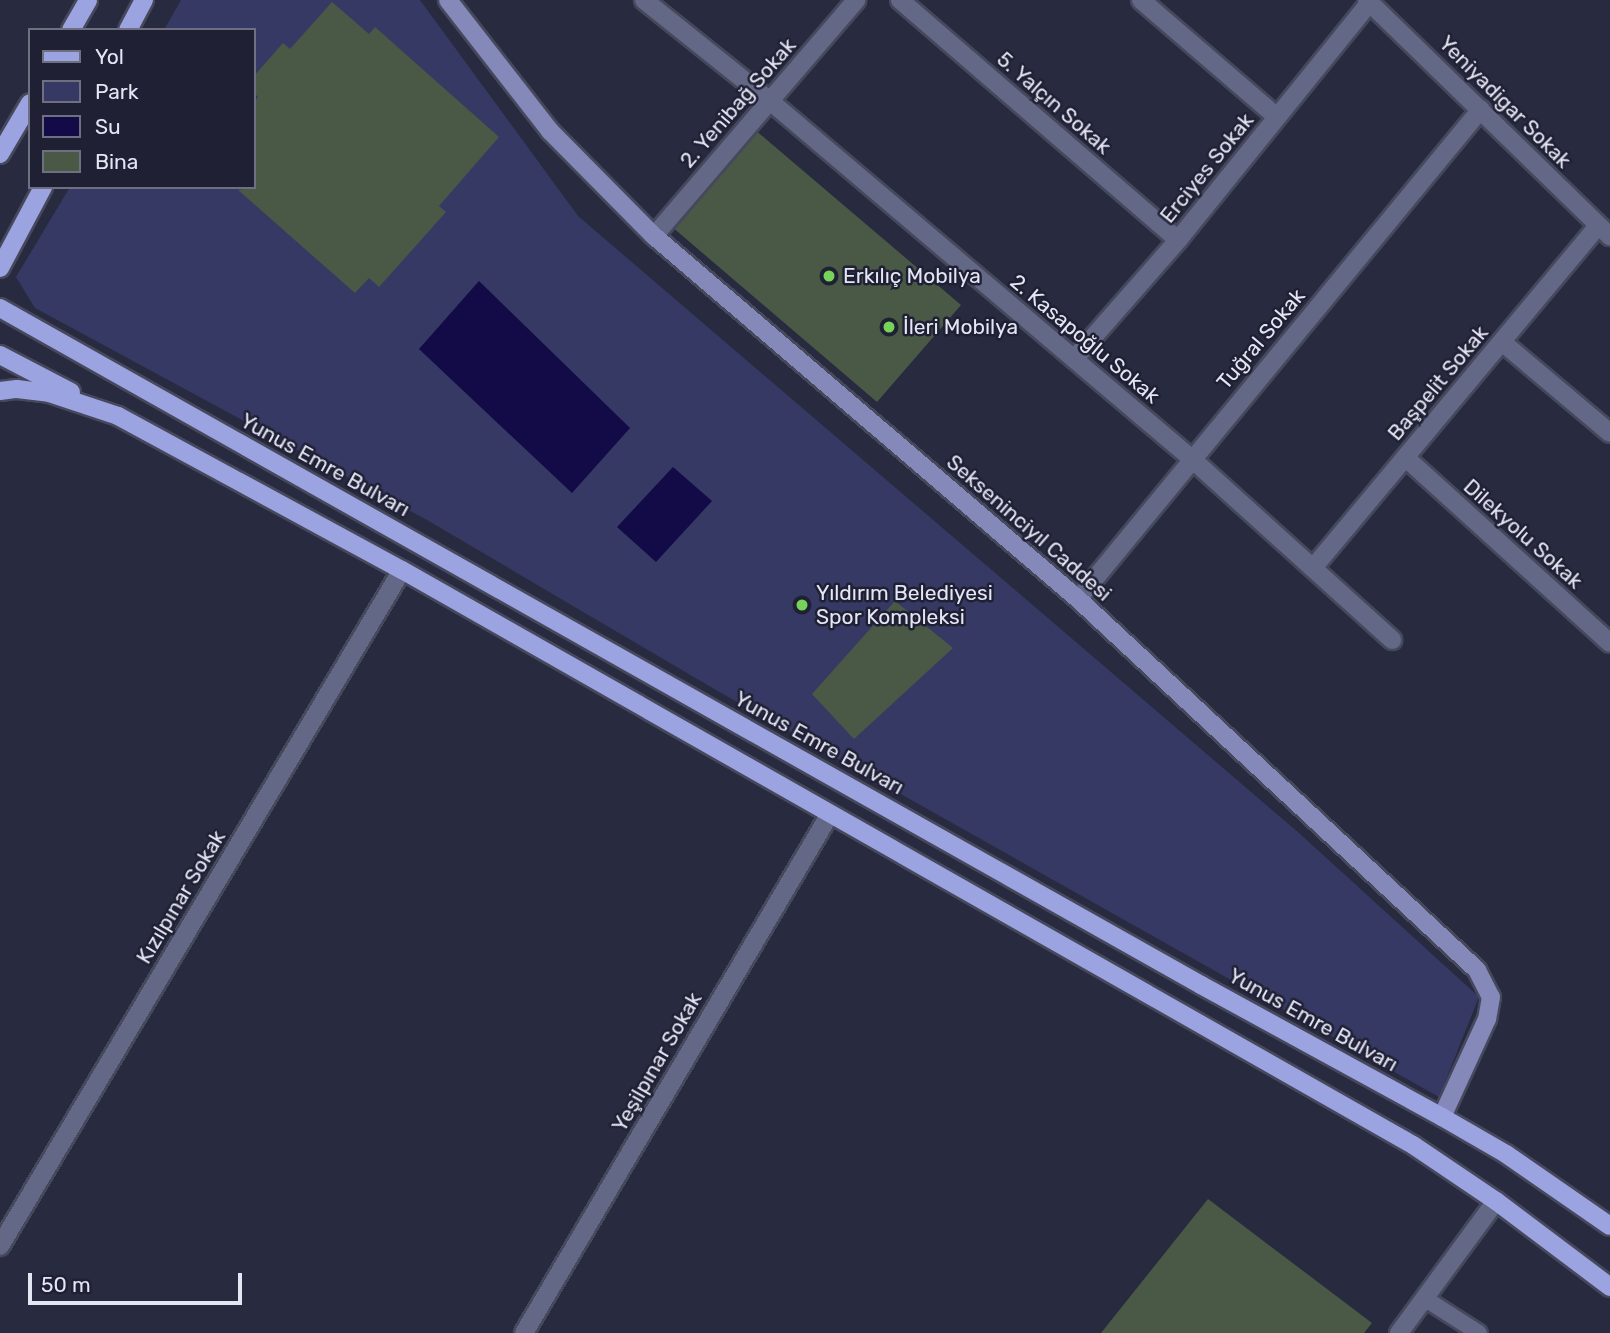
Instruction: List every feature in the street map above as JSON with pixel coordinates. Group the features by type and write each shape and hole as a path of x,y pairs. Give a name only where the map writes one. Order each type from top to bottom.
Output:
{"main road":[{"path":"72,28 88,0"},
{"path":"129,28 144,0"},
{"name":"Sekseninciyıl Caddesi","path":"448,0 550,131 654,236 1078,599 1477,970 1491,997 1487,1019 1442,1117"},
{"path":"0,154 6,133 28,106"},
{"path":"0,268 42,189"},
{"name":"Yunus Emre Bulvarı","path":"0,308 1201,985 1442,1117 1506,1154 1610,1226"},
{"path":"0,355 402,570 1401,1139 1496,1201 1610,1287"},
{"path":"0,391 17,389 49,393 118,416"}],"street":[{"name":"2. Kasapoğlu Sokak","path":"644,0 770,101 1192,459 1392,640"},
{"name":"2. Yenibağ Sokak","path":"654,236 856,0"},
{"name":"5. Yalçın Sokak","path":"900,0 1178,240"},
{"path":"1141,0 1278,117"},
{"name":"Erciyes Sokak","path":"1074,359 1178,240 1368,1"},
{"name":"Yeniyadigar Sokak","path":"1368,1 1604,231"},
{"name":"Tuğral Sokak","path":"1078,599 1481,110"},
{"name":"Başpelit Sokak","path":"1312,568 1502,342 1604,231"},
{"path":"1502,342 1610,433"},
{"name":"Dilekyolu Sokak","path":"1406,458 1610,643"},
{"name":"Kızılpınar Sokak","path":"0,1246 402,570"},
{"name":"Yeşilpınar Sokak","path":"524,1333 830,814"},
{"path":"1399,1333 1496,1201"}],"lane":[{"path":"1424,1298 1479,1333"}],"green space":[{"name":"Yıldırım Belediyesi Spor Kompleksi","path":"181,0 420,0 578,216 1299,833 1479,997 1439,1097 716,690 427,520 35,308 16,277 69,189 256,189 256,28 165,28"}],"water":[{"path":"479,281 630,428 572,493 419,349"},
{"path":"673,467 712,501 656,562 617,527"}],"building":[{"path":"332,2 369,34 375,27 499,137 439,206 446,212 379,287 369,278 355,293 238,190 256,189 256,74 283,43 290,49"},
{"path":"754,129 961,305 877,402 671,226"},
{"path":"895,601 953,648 854,739 812,694"},
{"path":"1208,1199 1372,1323 1364,1333 1101,1333"}],"place":[{"name":"Erkılıç Mobilya","path":"829,276"},
{"name":"İleri Mobilya","path":"889,327"},
{"name":"Yıldırım Belediyesi Spor Kompleksi","path":"802,605"}]}
